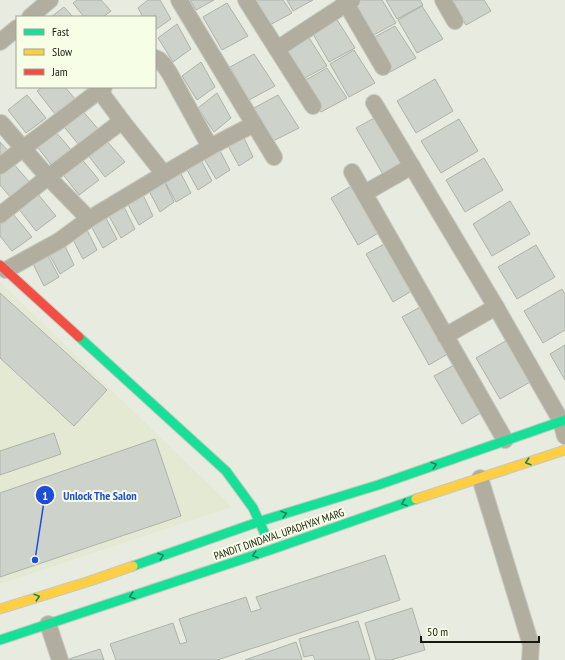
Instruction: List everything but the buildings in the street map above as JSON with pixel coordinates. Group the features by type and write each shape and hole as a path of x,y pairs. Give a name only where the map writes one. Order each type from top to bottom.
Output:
{"street":[{"path":"31,16 50,0"},
{"path":"178,0 274,157"},
{"path":"246,0 313,106"},
{"path":"443,0 455,20"},
{"path":"277,49 347,1 383,67"},
{"path":"0,42 16,29"},
{"path":"156,58 163,64 170,74 210,147"},
{"path":"0,166 102,89 122,121 164,174"},
{"path":"374,103 496,307 564,425"},
{"path":"0,216 48,176 122,121"},
{"path":"1,123 89,219"},
{"path":"254,124 210,147 164,174 89,219 59,241 3,267 226,471 246,495 261,521 270,550"},
{"path":"364,193 412,166"},
{"path":"352,172 505,440"},
{"path":"445,336 496,307"},
{"name":"PANDIT DINDAYAL UPADHYAY MARG","path":"0,609 90,580 261,521 378,485 505,440 564,425"},
{"name":"PANDIT DINDAYAL UPADHYAY MARG","path":"0,640 270,550 421,497 565,450"},
{"path":"480,478 531,645 530,660"},
{"path":"48,624 60,660"}],"shaded area":[{"path":"0,282 2,284 232,507 0,584"}],"traffic: fast":[{"path":"79,337 226,471 253,508 265,534"},
{"path":"133,566 261,521 378,485 565,420"},
{"path":"0,640 270,550 416,499"}],"traffic: slow":[{"path":"416,499 565,450"},
{"path":"0,609 133,566"}],"traffic: jam":[{"path":"0,265 79,337"}],"place":[{"name":"Unlock The Salon","path":"35,560"}]}
